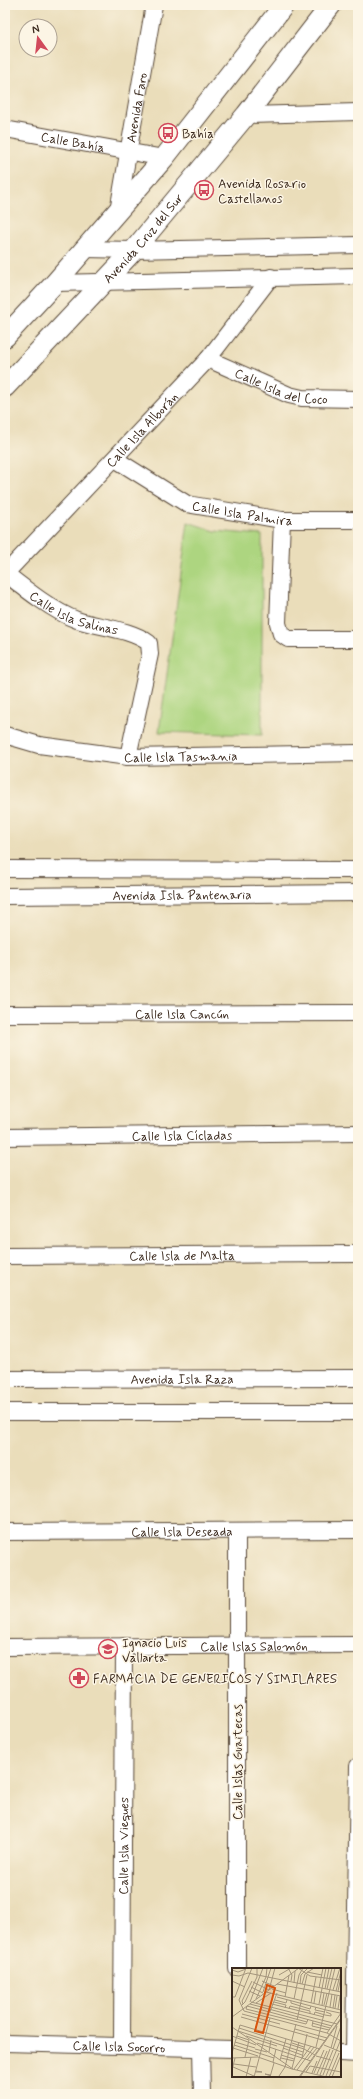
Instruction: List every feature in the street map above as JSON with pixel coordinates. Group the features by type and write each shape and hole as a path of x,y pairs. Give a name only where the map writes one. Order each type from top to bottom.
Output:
{"main road":[{"path":"5,336 55,284 164,158 284,5"},
{"name":"Avenida Cruz del Sur","path":"5,387 134,250 246,115 332,5"}],"street":[{"name":"Avenida Faro","path":"118,211 130,152 154,5"},
{"path":"246,115 358,112"},
{"name":"Calle Bahía","path":"5,129 164,158"},
{"path":"85,248 134,250 358,245"},
{"path":"55,284 358,276"},
{"name":"Calle Isla Alborán","path":"5,574 115,459 208,358 271,278"},
{"name":"Calle Isla del Coco","path":"208,358 289,395 302,398 358,399"},
{"name":"Calle Isla Palmira","path":"115,459 187,504 282,520 358,520"},
{"path":"282,520 278,623 281,634 288,639 358,638"},
{"name":"Calle Isla Salinas","path":"5,574 38,598 75,619 139,636 149,643 150,654 128,757"},
{"name":"Calle Isla Tasmania","path":"5,735 39,745 128,757 358,753"},
{"name":"Avenida Isla Pantenaria","path":"5,869 358,870"},
{"name":"Avenida Isla Pantenaria","path":"5,896 358,893"},
{"name":"Calle Isla Cancún","path":"5,1014 358,1013"},
{"name":"Calle Isla Cícladas","path":"5,1137 358,1133"},
{"name":"Calle Isla de Malta","path":"5,1256 358,1254"},
{"name":"Avenida Isla Raza","path":"5,1379 358,1378"},
{"path":"5,1412 358,1412"},
{"name":"Calle Isla Deseada","path":"5,1532 358,1530"},
{"name":"Calle Islas Guaitecas","path":"237,1531 237,1968"},
{"name":"Calle Islas Salomón","path":"5,1646 358,1645"},
{"name":"Calle Isla Vieques","path":"122,2046 124,1646"},
{"path":"351,2053 358,1766"},
{"name":"Calle Isla Socorro","path":"5,2042 232,2049"},
{"path":"201,2047 202,2094"}],"green space":[{"path":"188,522 215,531 262,535 262,735 159,732"}],"place":[{"name":"Bahía","path":"168,133"},
{"name":"Avenida Rosario Castellanos","path":"204,190"},
{"name":"Ignacio Luis Vallarta","path":"108,1649"},
{"name":"FARMACIA DE GENERICOS Y SIMILARES","path":"79,1678"}]}
